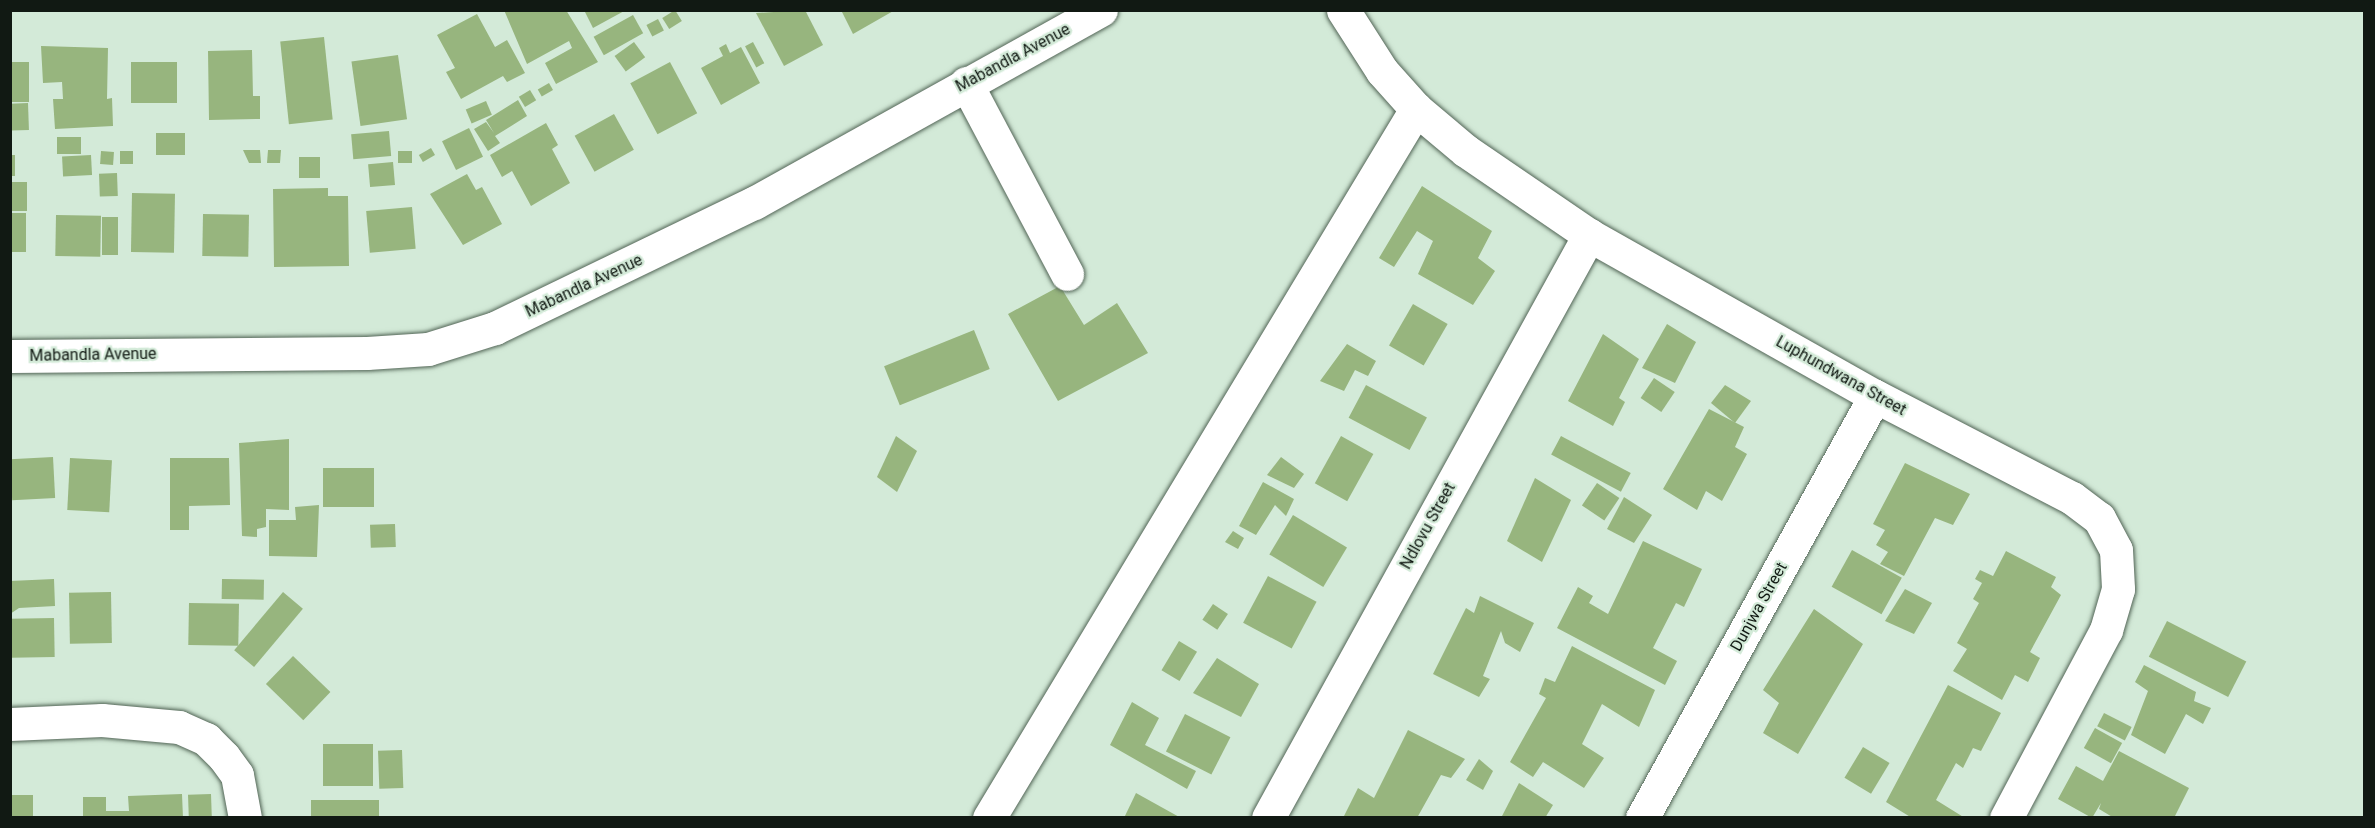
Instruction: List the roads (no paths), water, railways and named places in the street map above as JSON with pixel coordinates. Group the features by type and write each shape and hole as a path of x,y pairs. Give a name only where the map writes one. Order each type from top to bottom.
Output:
{"street":[{"name":"Mabandla Avenue","path":"10,356 428,349 495,328 593,284 754,203 966,83 1101,10"},
{"name":"Luphundwana Street","path":"1343,10 1382,71 1416,109 1466,151 1589,235 1875,396 2072,498 2099,518 2116,550 2118,588 2106,630 2006,818"},
{"path":"966,83 1067,274"},
{"path":"989,818 1416,109"},
{"name":"Ndlovu Street","path":"1268,818 1589,235"},
{"name":"Dunjwa Street","path":"1642,818 1875,396"},
{"path":"10,724 102,720 179,727 206,740 224,757 237,776 245,818"}]}
